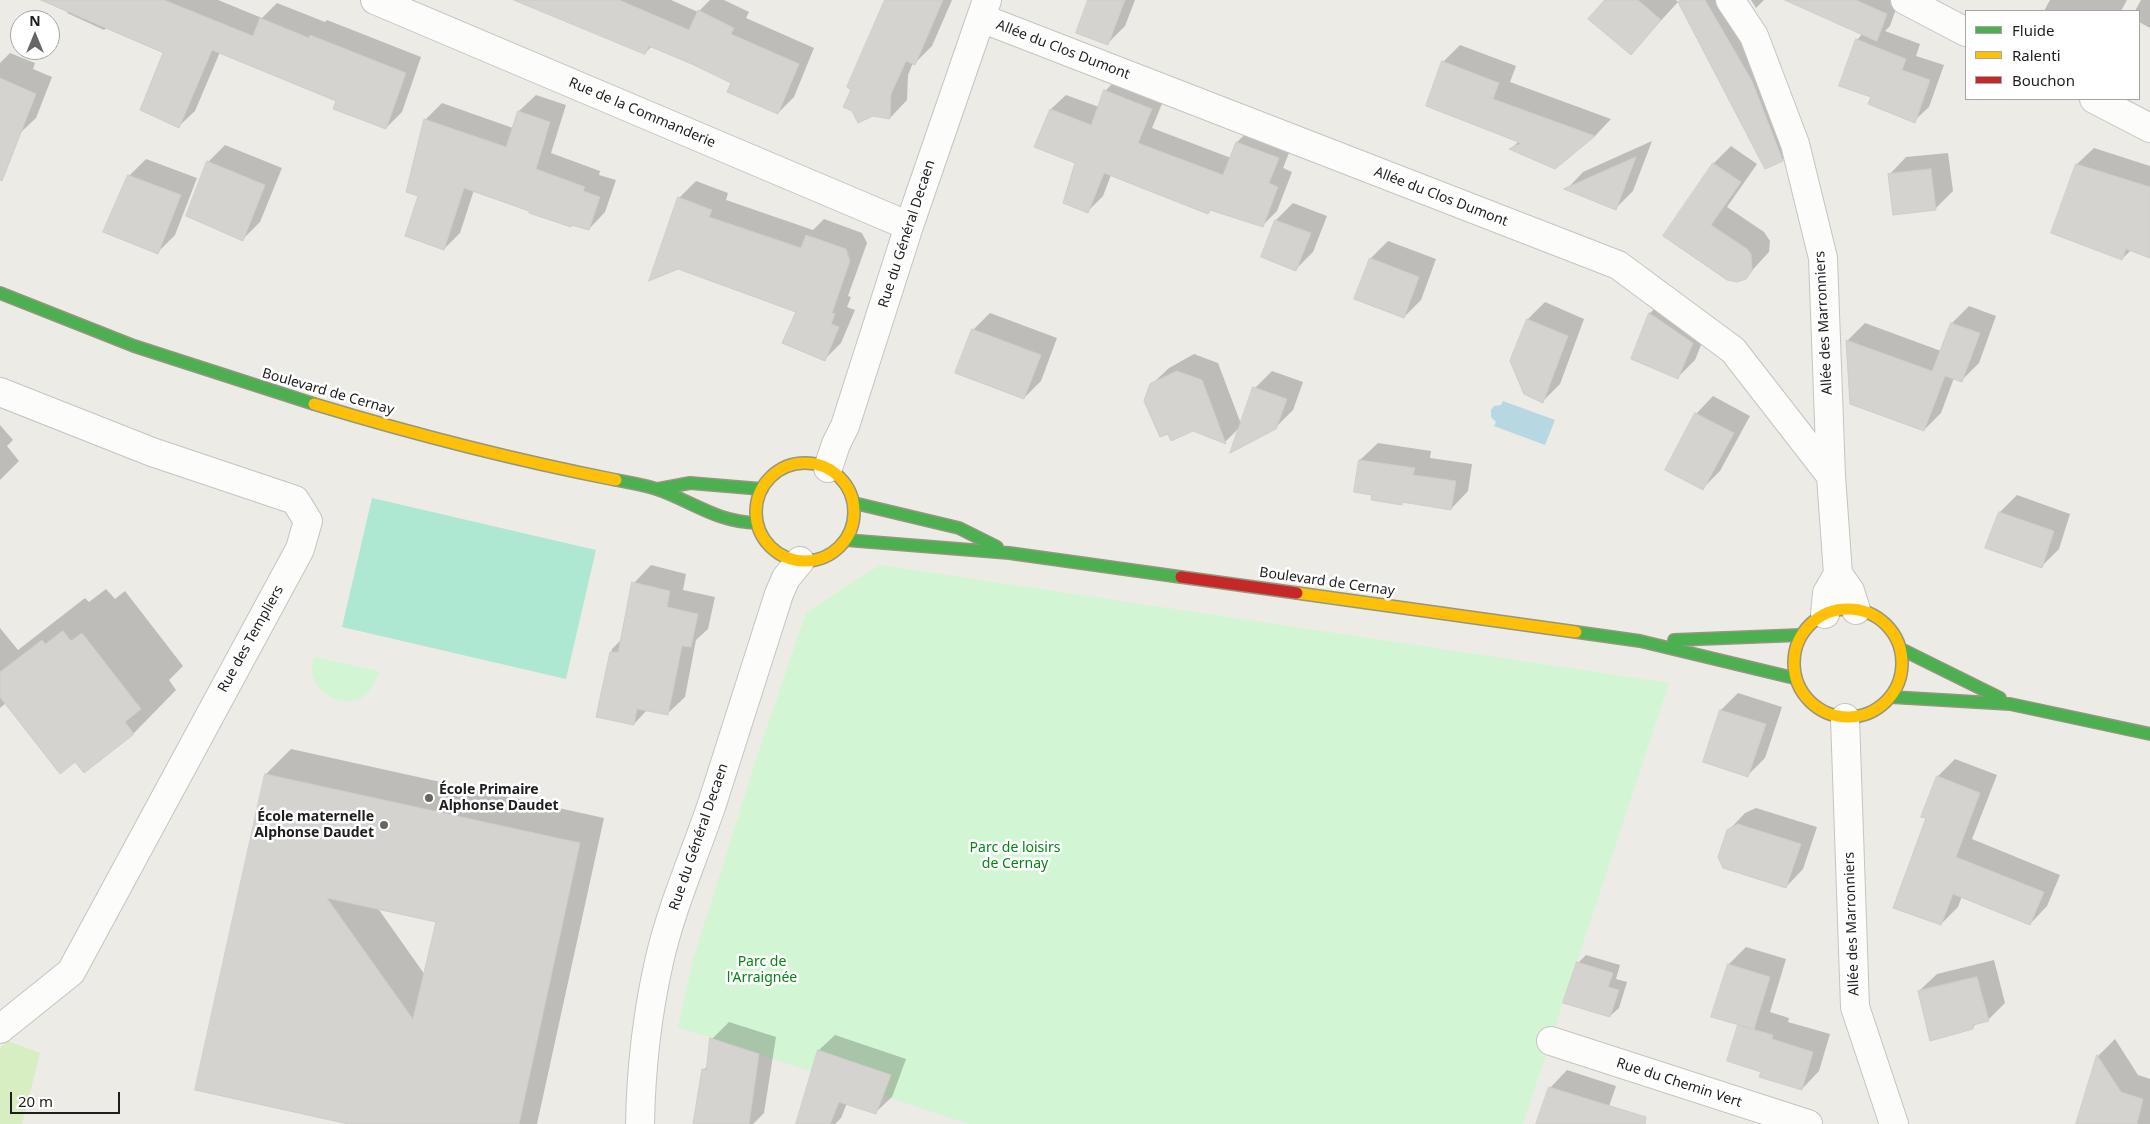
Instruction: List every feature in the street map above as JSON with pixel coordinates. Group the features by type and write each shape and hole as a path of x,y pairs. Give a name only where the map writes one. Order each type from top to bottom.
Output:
{"street":[{"name":"Rue de la Commanderie","path":"375,0 909,226"},
{"name":"Allée des Marronniers","path":"1730,0 1754,36 1795,144 1823,258 1831,476 1838,574 1850,591 1856,610"},
{"path":"1905,0 1965,31"},
{"name":"Rue du Général Decaen","path":"828,468 836,444 845,426 909,226 984,9"},
{"name":"Allée du Clos Dumont","path":"984,9 1618,265 1733,350 1831,476"},
{"path":"2096,100 2150,128"},
{"name":"Boulevard de Cernay","path":"0,293 55,316 249,386 421,434 552,467 658,489 715,517 737,523 757,523"},
{"name":"Rue des Templiers","path":"0,392 152,452 295,500 308,521 300,549 70,972 0,1029"},
{"path":"806,463 828,468 845,483 854,503 855,516 846,540 838,550 826,557 814,561 790,560 778,554 761,535 756,511 762,489 769,479 782,469 794,464 806,463"},
{"name":"Boulevard de Cernay","path":"658,489 690,483 762,489"},
{"name":"Boulevard de Cernay","path":"854,503 959,528 1010,553"},
{"name":"Boulevard de Cernay","path":"846,540 1010,553 1640,641 1794,678"},
{"name":"Rue du Général Decaen","path":"640,1124 640,1090 648,1021 659,962 678,896 711,806 779,594 786,578 800,561"},
{"path":"1825,614 1827,593 1838,574"},
{"path":"1840,609 1856,610 1871,614 1895,634 1901,649 1901,674 1898,686 1891,698 1882,707 1870,713 1845,718 1828,714 1813,706 1802,693 1794,678 1793,663 1795,649 1801,635 1811,622 1825,614 1840,609"},
{"name":"Boulevard de Cernay","path":"1640,641 1801,635"},
{"path":"1901,649 2010,704"},
{"path":"1891,698 2010,704 2150,734"},
{"name":"Allée des Marronniers","path":"1845,718 1855,1007 1894,1124"},
{"name":"Rue du Chemin Vert","path":"1550,1041 1808,1124"}],"green space":[{"path":"372,498 596,550 566,679 342,627"},
{"name":"Parc de loisirs de Cernay","path":"880,565 1669,683 1523,1124 969,1124 678,1027 693,960 757,757 806,613"},
{"path":"314,657 379,671 373,685 363,697 347,701 339,700 324,693 314,680 312,672"},
{"path":"8,1041 40,1053 22,1124 0,1124 0,1048"}],"water":[{"path":"1503,401 1555,420 1545,445 1494,426 1496,422 1491,417 1491,410 1494,406 1501,405"}],"building":[{"path":"41,0 164,0 253,36 260,18 309,38 310,35 406,73 386,129 333,109 336,101 212,50 179,128 140,110 163,53"},
{"path":"514,0 619,0 689,30 698,10 734,28 731,34 799,64 778,114 727,92 731,83 694,65 649,46 645,54"},
{"path":"885,0 943,0 915,65 906,61 891,94 890,119 873,116 858,123 852,111 843,107 851,90 847,87"},
{"path":"1088,0 1125,0 1108,45 1076,33"},
{"path":"1605,0 1638,0 1661,20 1631,55 1588,19"},
{"path":"1682,0 1705,0 1752,81 1783,161 1765,169 1678,2"},
{"path":"1785,0 1856,0 1887,14 1877,41"},
{"path":"1856,39 1906,59 1902,70 1930,80 1915,123 1868,104 1871,97 1839,86"},
{"path":"1442,61 1499,83 1493,99 1595,136 1555,169 1509,149 1521,143 1426,106"},
{"path":"0,78 36,94 2,181 0,180"},
{"path":"1104,90 1152,109 1138,143 1223,175 1236,142 1279,158 1269,183 1278,187 1263,227 1210,210 1208,214 1104,173 1088,213 1063,203 1075,163 1034,147 1050,109 1091,125"},
{"path":"518,111 550,122 536,169 585,187 583,191 600,197 589,230 571,225 571,227 529,213 529,211 464,188 444,250 405,236 418,196 406,192 424,119 506,147"},
{"path":"1636,157 1616,210 1564,189"},
{"path":"207,161 265,185 243,241 186,216"},
{"path":"1713,163 1741,182 1711,225 1747,249 1751,254 1752,271 1746,279 1737,282 1727,280 1663,236"},
{"path":"2076,164 2150,187 2150,258 2126,249 2122,260 2051,233"},
{"path":"1931,169 1936,210 1893,215 1888,174"},
{"path":"128,175 181,195 158,254 103,232"},
{"path":"678,197 712,210 709,217 801,248 806,235 846,249 850,261 832,313 835,314 831,324 839,327 825,361 782,343 796,312 678,269 649,281"},
{"path":"1275,220 1311,233 1296,271 1261,257"},
{"path":"1370,258 1419,277 1404,318 1354,299"},
{"path":"1649,313 1693,343 1678,379 1631,359"},
{"path":"1527,319 1568,336 1543,403 1524,394 1510,361"},
{"path":"1951,323 1980,333 1962,382 1945,376 1924,431 1850,404 1846,340 1932,371"},
{"path":"972,329 1041,355 1024,399 955,373"},
{"path":"1177,371 1202,380 1226,444 1193,431 1171,441 1168,434 1160,437 1144,401 1150,384"},
{"path":"1253,387 1287,399 1276,429 1230,453"},
{"path":"1695,413 1734,433 1703,490 1665,470"},
{"path":"1359,460 1415,468 1413,475 1456,481 1451,510 1402,502 1402,505 1371,500 1372,495 1354,492"},
{"path":"1999,512 2054,531 2042,568 1985,548"},
{"path":"632,582 670,591 667,607 698,614 691,647 682,646 668,715 637,709 634,725 596,717 610,652 618,652"},
{"path":"63,631 71,641 82,633 141,709 125,722 134,734 84,773 75,762 60,774 0,697 0,672 42,640 45,644"},
{"path":"1720,710 1766,724 1748,777 1703,762"},
{"path":"265,774 580,843 519,1124 348,1124 195,1090","holes":["327,898 436,922 413,1019"]},
{"path":"1937,776 1980,793 1956,857 2044,892 2030,925 1953,894 1941,925 1893,908 1926,818 1921,817"},
{"path":"1738,824 1801,844 1786,888 1723,868 1718,857 1727,830"},
{"path":"1577,962 1613,973 1608,987 1619,990 1610,1017 1563,1003"},
{"path":"1728,964 1770,977 1754,1029 1711,1017"},
{"path":"1977,977 1989,1021 1973,1025 1973,1029 1930,1041 1918,991"},
{"path":"1738,1025 1773,1035 1772,1039 1813,1052 1802,1090 1759,1077 1761,1072 1727,1061"},
{"path":"710,1038 759,1054 749,1124 693,1124 702,1069 706,1070"},
{"path":"818,1050 891,1075 876,1114 839,1102 830,1124 796,1124"},
{"path":"2097,1055 2121,1092 2143,1099 2137,1124 2076,1124"},
{"path":"1549,1087 1646,1117 1645,1124 1536,1124"}],"traffic: fast":[{"path":"0,293 134,346 314,404"},
{"path":"616,480 656,489 719,516 743,522 757,523"},
{"path":"658,489 690,483 762,489"},
{"path":"854,503 959,528 997,547"},
{"path":"846,540 1009,553 1181,577"},
{"path":"1576,632 1640,641 1794,678"},
{"path":"1674,640 1801,635"},
{"path":"1901,649 2000,698"},
{"path":"1891,697 2010,704 2150,734"}],"traffic: slow":[{"path":"314,404 464,446 616,480"},
{"path":"805,463 824,467 840,477 850,493 854,512 850,531 840,547 824,557 805,561 786,557 770,547 760,531 756,512 760,493 770,477 786,467 805,463"},
{"path":"1297,593 1576,632"},
{"path":"1848,609 1869,613 1887,624 1898,642 1902,663 1898,684 1887,702 1869,713 1848,717 1827,713 1809,702 1798,684 1794,663 1798,642 1809,624 1827,613 1848,609"}],"traffic: jam":[{"path":"1181,577 1297,593"}],"place":[{"name":"École Primaire Alphonse Daudet","path":"429,798"},
{"name":"École maternelle Alphonse Daudet","path":"384,825"}],"park label":[{"name":"Parc de l'Arraignée","path":"762,970"}]}
